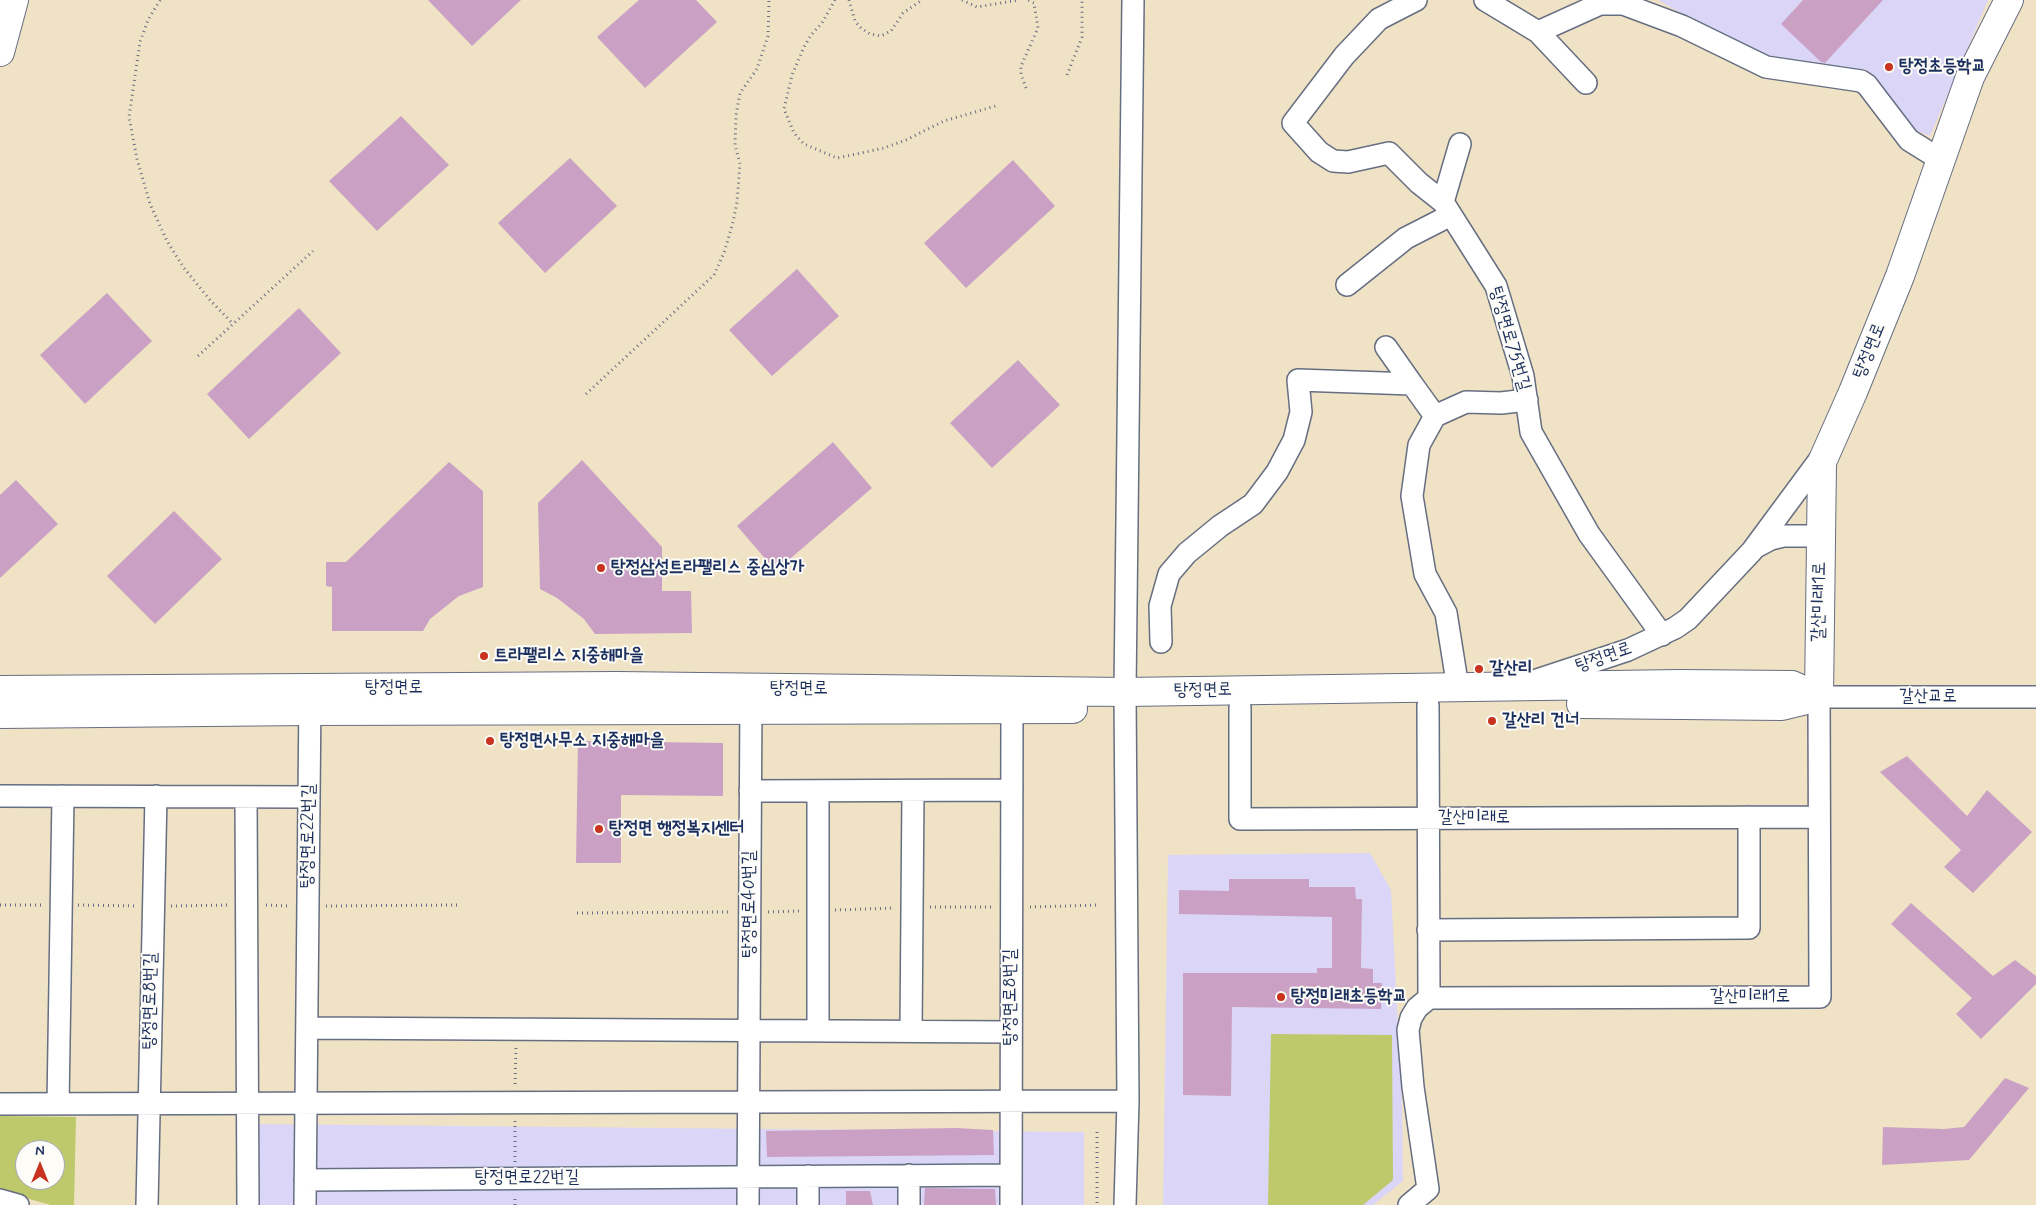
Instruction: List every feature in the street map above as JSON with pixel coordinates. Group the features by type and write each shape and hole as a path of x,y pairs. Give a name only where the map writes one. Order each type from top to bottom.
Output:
{"main road":[{"path":"0,52 14,0"},
{"name":"탕정면로","path":"1825,453 1853,392 1900,276 1970,77 2009,0"},
{"name":"갈산미래1로","path":"1819,697 1821,467 1825,453"},
{"path":"1515,696 1635,685 1792,685 1819,697"},
{"name":"탕정면로","path":"0,714 607,686 751,699 1012,710 1125,700 1240,707 1428,705 1515,696"},
{"name":"탕정면로","path":"751,699 1125,700 1458,688 1515,696"},
{"name":"탕정면로","path":"0,690 310,700"},
{"path":"1515,696 1782,706 1819,697"}],"street":[{"path":"1125,1205 1128,1101 1125,700 1134,0"},
{"name":"탕정면로75번길","path":"1416,0 1379,19 1344,56 1293,123 1318,152 1333,161 1348,162 1389,153 1447,208 1496,286 1523,376 1531,432 1584,525 1662,635"},
{"path":"1485,0 1538,32 1586,83"},
{"path":"1538,32 1600,4 1622,4 1682,26 1766,68 1861,81 1867,85 1909,140 1941,160"},
{"path":"1347,285 1447,208 1454,163 1460,144"},
{"path":"1386,347 1435,416"},
{"path":"1161,642 1160,606 1169,574 1187,553 1220,526 1253,504 1277,472 1294,440 1301,412 1298,380 1412,384"},
{"path":"1458,688 1446,613 1425,574 1412,496 1419,445 1435,416 1466,402 1501,403 1527,400"},
{"name":"탕정면로","path":"1515,696 1628,650 1662,635 1688,620 1752,551 1812,473 1825,453"},
{"path":"1752,551 1771,539 1782,536 1821,536"},
{"path":"1628,650 1622,658 1620,669 1625,678 1635,685"},
{"name":"갈산교로","path":"1819,697 2036,697"},
{"name":"갈산미래1로","path":"1429,998 1820,997 1819,697"},
{"name":"탕정면로40번길","path":"748,1205 751,699"},
{"name":"탕정면로22번길","path":"305,1205 310,700"},
{"path":"1409,1205 1428,1189 1413,1087 1408,1030 1411,1018 1417,1008 1429,998 1428,705"},
{"name":"갈산미래로","path":"1240,707 1240,819 1820,817"},
{"name":"탕정면로8번길","path":"1011,1205 1012,710"},
{"path":"911,1031 913,790"},
{"path":"750,791 1012,790"},
{"path":"818,791 818,1031"},
{"path":"0,796 309,797"},
{"path":"58,1104 63,796"},
{"name":"탕정면로8번길","path":"147,1205 156,796"},
{"path":"246,796 248,1205"},
{"path":"1428,930 1749,928 1749,817"},
{"path":"307,1028 1011,1032"},
{"path":"0,1104 1128,1101"},
{"path":"748,1177 1011,1175"},
{"path":"808,1176 808,1205"},
{"path":"909,1176 909,1205"},
{"name":"탕정면로22번길","path":"305,1180 748,1177"},
{"path":"0,1200 18,1205"}],"path":[{"path":"160,0 148,20 140,42 129,117 137,159 150,204 167,241 184,268 210,300 233,324"},
{"path":"586,394 714,275 724,254 737,202 740,164 735,145 736,115 740,93 757,69 768,36 768,0"},
{"path":"836,0 804,47 792,75 784,108 794,134 804,144 838,158 884,148 906,140 944,121 999,104"},
{"path":"849,0 855,21 861,28 870,34 881,36 892,31 904,13 922,0"},
{"path":"962,0 977,7 1019,0"},
{"path":"1026,88 1020,74 1021,66 1038,28 1034,3 1028,0"},
{"path":"1067,75 1082,37 1082,0"},
{"path":"198,356 313,251"},
{"path":"1097,1132 1098,1205"}],"shaded area":[{"name":"탕정초등학교","path":"1658,0 1988,0 1930,136 1903,125 1865,76 1772,58 1727,39"},
{"name":"탕정미래초등학교","path":"1370,853 1391,890 1402,1105 1403,1181 1373,1205 1163,1205 1168,855"},
{"path":"255,1124 1084,1132 1084,1205 254,1205"}],"green space":[{"path":"1271,1034 1392,1035 1393,1180 1363,1205 1268,1205"},
{"path":"0,1116 76,1117 74,1205 51,1205 0,1191"}],"building":[{"path":"428,0 521,0 472,46"},
{"path":"639,0 696,0 717,22 645,88 597,37"},
{"path":"1803,0 1883,0 1825,63 1821,62 1781,24"},
{"path":"401,116 449,165 377,231 329,181"},
{"path":"570,158 617,206 545,273 498,223"},
{"path":"1013,160 1055,206 966,288 924,243"},
{"path":"797,269 839,316 772,376 729,330"},
{"path":"107,293 152,341 85,404 40,355"},
{"path":"299,308 341,353 249,439 207,394"},
{"path":"1018,360 1060,405 992,468 950,423"},
{"path":"833,442 872,488 776,571 737,526"},
{"name":"탕정삼성트라팰리스 중심상가","path":"582,460 662,547 662,591 691,591 692,633 595,634 584,619 557,598 540,589 538,503"},
{"path":"449,462 483,491 483,587 459,596 430,619 423,631 332,631 332,587 326,586 326,562 346,562"},
{"path":"16,480 58,524 0,578 0,495"},
{"path":"174,511 222,559 155,624 107,576"},
{"name":"탕정면 행정복지센터","path":"578,741 723,743 723,796 621,795 621,863 576,863"},
{"path":"1907,756 1967,816 1987,790 2032,832 1973,893 1944,867 1961,850 1880,772"},
{"path":"1229,879 1309,879 1309,887 1355,887 1356,899 1362,899 1361,968 1373,969 1373,983 1382,983 1381,1009 1232,1007 1231,1096 1183,1095 1183,973 1317,973 1317,968 1332,968 1332,917 1179,914 1179,890 1229,891"},
{"path":"1911,903 1993,976 2015,960 2036,976 2036,984 1981,1039 1956,1014 1972,998 1891,924"},
{"path":"2005,1078 2029,1088 1969,1160 1882,1165 1883,1127 1944,1129 1964,1127"},
{"path":"956,1128 993,1130 994,1155 767,1157 766,1131"},
{"path":"925,1188 995,1189 996,1205 924,1205"},
{"path":"846,1191 870,1191 873,1205 846,1205"}],"place":[{"name":"탕정초등학교","path":"1889,67"},
{"name":"탕정삼성트라팰리스 중심상가","path":"601,568"},
{"name":"트라팰리스 지중해마을","path":"484,656"},
{"name":"갈산리","path":"1479,669"},
{"name":"갈산리 건너","path":"1492,721"},
{"name":"탕정면사무소 지중해마을","path":"490,741"},
{"name":"탕정면 행정복지센터","path":"599,829"},
{"name":"탕정미래초등학교","path":"1281,997"}]}
